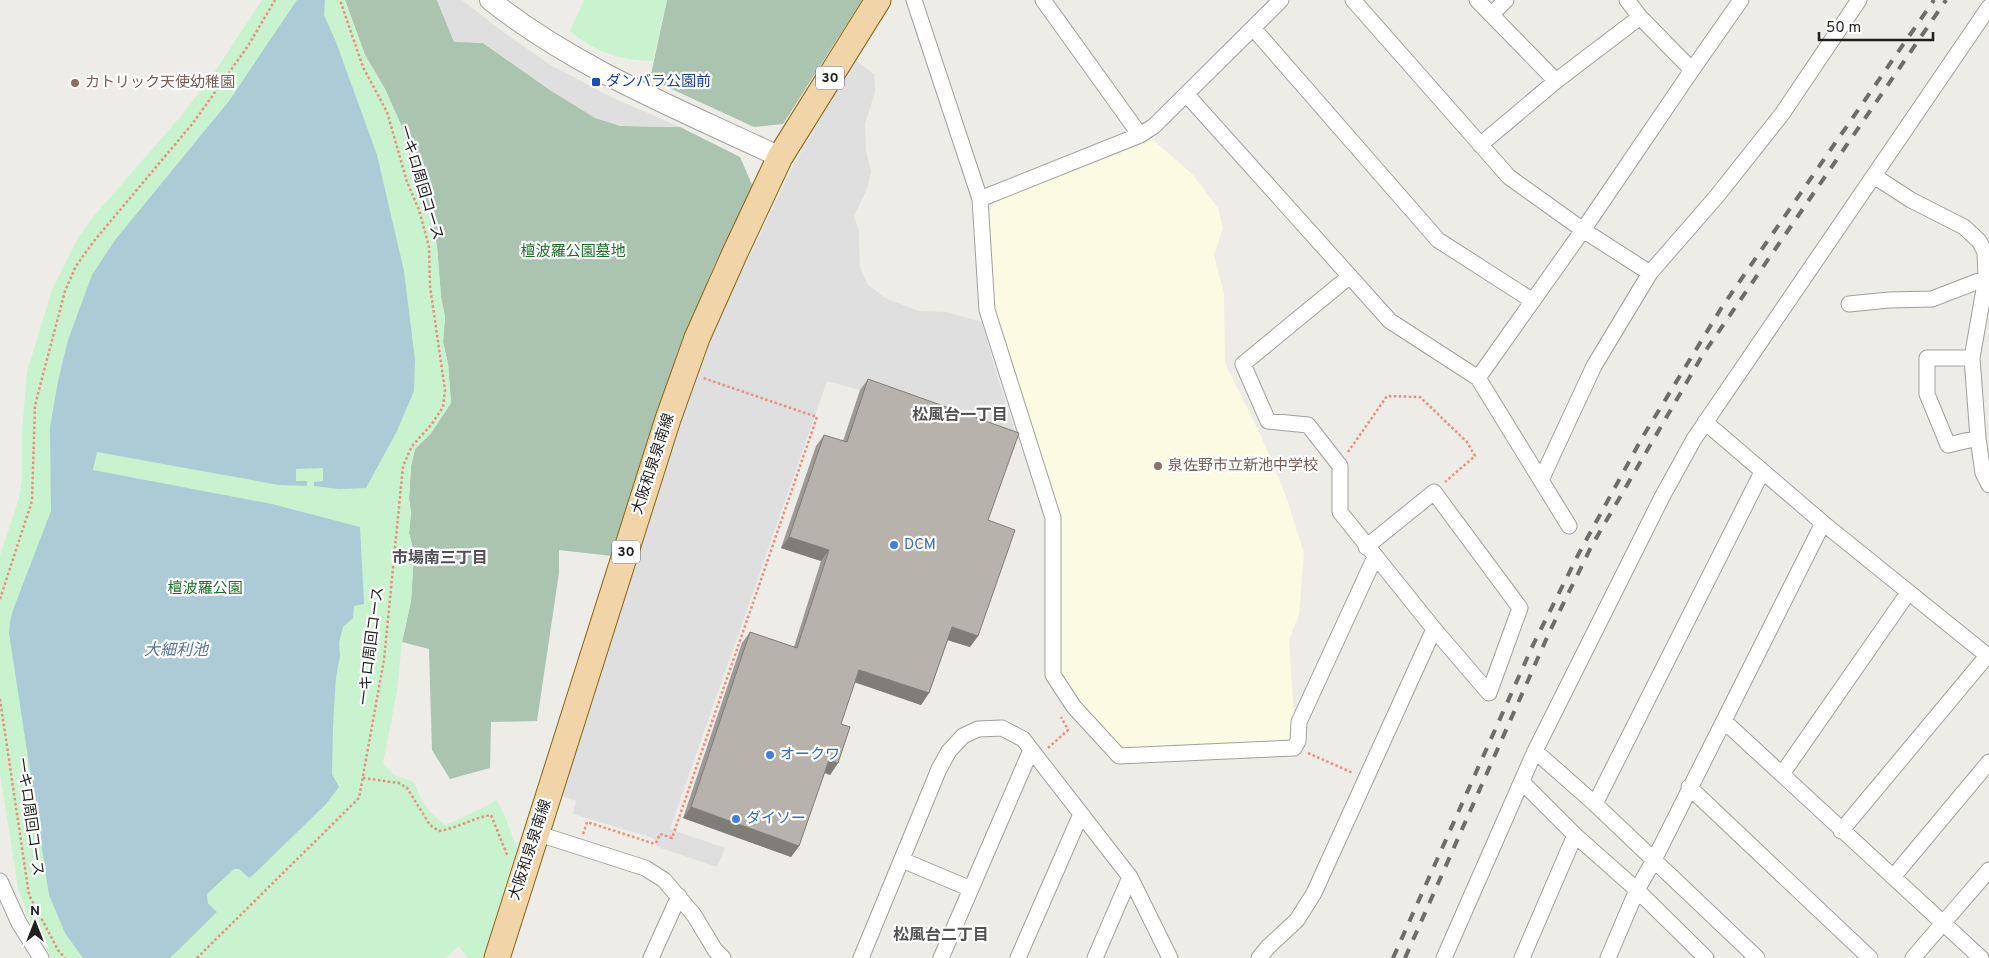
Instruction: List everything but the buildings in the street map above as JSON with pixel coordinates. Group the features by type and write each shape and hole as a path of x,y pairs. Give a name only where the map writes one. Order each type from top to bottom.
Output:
{"main road":[{"name":"大阪和泉泉南線","path":"497,958 668,420 697,338 780,157 878,0"}],"street":[{"path":"490,0 519,22 602,72 780,157"},
{"path":"914,0 980,200 987,310 1052,518 1052,675 1074,707 1119,756 1294,748 1298,741 1299,722 1371,552 1434,492 1520,608 1488,694 1371,552 1340,512 1340,466 1308,425 1268,421 1243,364 1350,276"},
{"path":"1043,0 1140,135"},
{"path":"980,200 1140,135 1154,126 1281,0"},
{"path":"1353,0 1509,177 1583,230 1650,273"},
{"path":"1476,0 1556,81"},
{"path":"1491,15 1506,0"},
{"path":"1628,0 1640,17 1692,70"},
{"path":"1478,378 1583,230 1741,0"},
{"path":"1541,480 1594,366 1650,273 1717,196 1782,114 1858,0"},
{"path":"1444,958 1535,752 1662,497 1705,422 1989,8"},
{"path":"1480,145 1556,81 1640,17"},
{"path":"1253,28 1438,240 1533,301"},
{"path":"1187,95 1390,321 1478,378 1569,526"},
{"path":"1874,176 1911,200 1964,228 1979,241 1986,252 1987,277 1972,358 1978,438 1983,473 1989,485"},
{"path":"1849,304 1889,300 1932,299 1987,277"},
{"path":"1972,358 1927,358 1927,394 1948,445 1978,438"},
{"path":"1705,422 1823,523 1988,656 1841,831"},
{"path":"1595,804 1762,472"},
{"path":"1608,958 1637,890 1724,722 1823,523"},
{"path":"1782,774 1908,593"},
{"path":"1260,958 1268,947 1297,920 1314,893 1434,629"},
{"path":"1724,722 1981,958"},
{"path":"861,958 939,769 949,751 963,736 978,729 1002,728 1023,739 1130,877 1170,958"},
{"path":"1535,752 1595,804 1757,958"},
{"path":"941,958 1034,754"},
{"path":"1893,877 1989,762"},
{"path":"1522,782 1575,835 1637,890 1701,956"},
{"path":"1689,787 1870,958"},
{"path":"1018,958 1081,814"},
{"path":"536,833 645,868 664,880 679,896 722,958"},
{"path":"1522,958 1575,835"},
{"path":"902,860 971,889"},
{"path":"1913,958 1989,870"},
{"path":"1095,958 1130,877"},
{"path":"0,882 19,923 41,958"},
{"path":"651,958 679,896"}],"path":[{"path":"0,599 32,501 35,405 65,291 76,266 94,241 193,123 248,46 275,0"},
{"name":"一キロ周回コース","path":"197,958 359,798 384,660 402,466 412,446 443,407 445,390 430,286 427,238 419,210 406,182 387,112 363,67 340,0"},
{"path":"578,847 587,822 652,843 656,843 660,834 672,838 818,418 685,372"},
{"path":"1340,466 1387,396 1420,397 1467,442 1475,456 1434,492"},
{"name":"一キロ周回コース","path":"0,699 29,895 58,950 65,958"},
{"path":"1034,754 1068,730"},
{"path":"1324,760 1366,779"},
{"path":"363,778 399,783 407,788 430,825 439,832 482,816 491,815 496,823 508,856 516,864 526,866"}],"shaded area":[{"path":"437,0 462,0 549,64 611,97 680,127 620,126 595,118 553,92 484,43 454,42"},
{"path":"855,60 874,74 875,92 865,124 866,151 871,171 867,189 854,216 859,231 860,267 867,284 885,298 919,311 947,312 982,322 997,376 1018,439 1011,445 860,390 827,381 670,829 725,848 717,867 658,847 653,838 573,814 576,801 562,796 679,423 699,369 731,294 794,164"},
{"name":"泉佐野市立新池中学校","path":"1153,140 1193,175 1218,208 1223,228 1214,255 1224,293 1225,363 1261,436 1286,496 1304,553 1299,614 1289,640 1294,716 1291,723 1291,742 1122,750 1115,746 1057,675 1058,516 991,304 987,214 996,201"}],"green space":[{"name":"大細利池","path":"262,0 345,0 365,55 385,89 401,125 408,147 410,166 420,186 433,224 445,317 443,342 448,364 451,403 431,433 415,449 411,466 409,533 414,553 411,601 402,642 397,691 383,764 394,775 414,782 426,806 434,816 446,825 496,800 503,811 517,848 483,958 468,958 459,946 445,958 52,958 31,924 18,888 0,773 0,555 19,498 22,479 22,432 27,372 52,290 78,238 94,216 181,116 212,76"},
{"name":"檀波羅公園墓地","path":"345,0 437,0 454,41 483,43 553,92 620,126 680,127 740,157 753,187 713,268 668,381 612,556 559,550 559,573 537,721 491,722 490,768 450,779 432,750 429,649 402,642 411,601 414,553 409,533 411,466 415,449 431,433 451,403 448,364 443,342 445,317 441,297 437,246 433,224 420,186 410,166 408,147 401,125 385,89 365,55"},
{"path":"584,0 667,0 653,61 630,59 609,54 589,45 570,31"},
{"path":"667,0 862,0 783,124 754,127 650,79"}],"water":[{"name":"大細利池","path":"297,0 325,0 324,15 336,42 377,155 404,271 415,360 414,391 397,431 366,488 339,489 314,486 314,482 323,481 323,468 296,469 296,481 307,481 307,486 279,485 97,452 93,470 272,504 360,527 364,604 354,606 353,618 343,627 339,643 340,656 336,677 332,774 339,787 326,804 253,875 249,878 239,869 234,869 207,894 208,904 217,912 170,958 83,958 65,933 49,895 9,633 13,610 51,511 50,427 58,381 68,340 92,275 115,240 229,101"}],"railway":[{"path":"1393,958 1533,645 1578,555 1642,438 1722,307 1934,0"},
{"path":"1405,958 1549,633 1591,547 1702,356 1946,0"}],"place":[{"name":"ダンバラ公園前","path":"596,82"},
{"name":"カトリック天使幼稚園","path":"75,83"},
{"name":"泉佐野市立新池中学校","path":"1158,466"},
{"name":"DCM","path":"894,545"},
{"name":"オークワ","path":"770,755"},
{"name":"ダイソー","path":"736,819"}],"district":[{"name":"松風台一丁目","path":"960,416"},
{"name":"市場南三丁目","path":"440,559"},
{"name":"松風台二丁目","path":"941,936"}],"park label":[{"name":"檀波羅公園","path":"205,589"}]}
